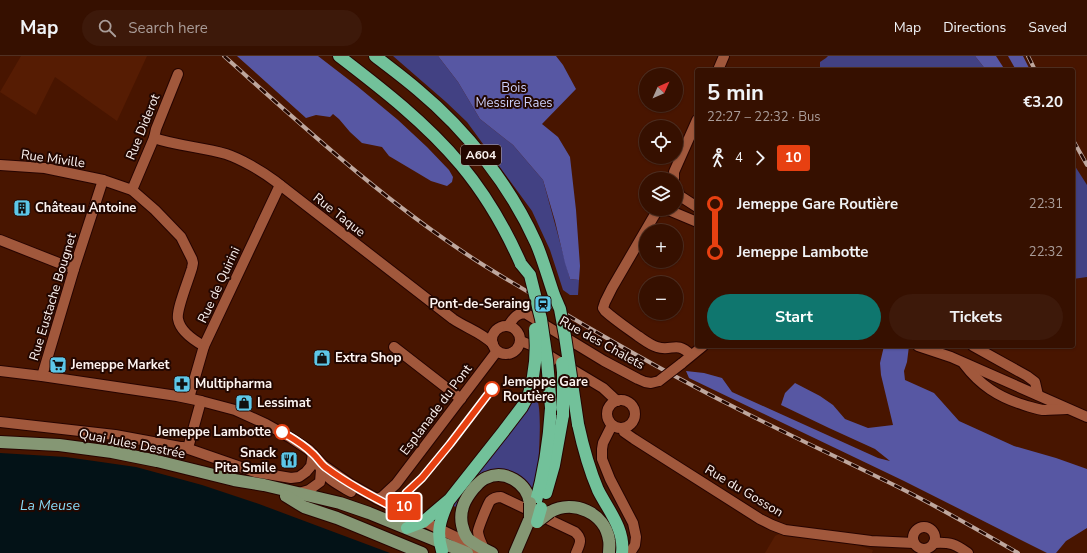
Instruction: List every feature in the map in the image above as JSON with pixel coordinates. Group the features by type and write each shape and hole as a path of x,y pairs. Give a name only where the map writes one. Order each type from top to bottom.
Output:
{"highway":[{"name":"A604","path":"339,56 399,103 433,135 461,165 499,220 509,237 521,264 530,276 541,319 547,360 551,408 550,427 541,483 539,507"},
{"name":"A604","path":"375,56 418,90 450,120 476,149 498,177 520,211 537,244 550,282 554,295 553,305 563,372 563,415 549,484 533,520"},
{"path":"407,528 423,522 450,499 522,407 529,394 534,368 536,342 535,325 521,264"},
{"path":"554,295 560,309 578,424 586,460 598,490 619,530 622,542 622,553"},
{"path":"442,543 443,514 450,499"}],"main road":[{"name":"Quai Jules Destrée","path":"0,442 59,445 105,451 157,461 234,480 299,493 340,503 369,513 467,553"},
{"path":"485,552 467,537 463,531 461,516 462,508 465,501 479,482 492,476 504,476 510,477 520,483 539,507 557,509 568,507 580,508 590,512 600,520 606,530 609,540 609,553"},
{"name":"Quai Jules Destrée","path":"234,480 258,489 316,502 442,543"},
{"path":"286,496 304,507 337,518 422,553"},
{"name":"A604","path":"518,553 533,520"}],"street":[{"path":"719,68 724,56"},
{"name":"Rue Diderot","path":"132,190 154,138 156,129 178,74"},
{"path":"674,172 695,125"},
{"name":"Rue Taque","path":"154,138 228,155 264,173 452,319 482,335 495,348"},
{"name":"Rue Miville","path":"0,165 45,168 103,180 132,190"},
{"name":"Rue Eustache Bougnet","path":"42,376 74,269 103,180"},
{"name":"Rue de Quirini","path":"189,398 204,346 280,186"},
{"path":"132,190 155,210 181,237 189,251 193,263 179,308 178,318 181,326 196,341 204,346"},
{"path":"683,198 695,206"},
{"path":"654,216 603,308 604,311 631,331 656,347 681,347 686,349 692,355"},
{"path":"683,216 695,221"},
{"path":"0,240 74,269"},
{"name":"Rue des Chalets","path":"508,326 518,314 525,314 604,361 638,379 652,383 659,381 701,348"},
{"path":"495,348 502,354 507,354 512,353 519,346 521,341 519,333 508,326"},
{"name":"Esplanade du Pont","path":"381,502 382,497 396,484 461,399 495,348 492,339 495,332 501,327 508,326"},
{"path":"521,341 533,346 603,388 617,401"},
{"path":"394,347 461,399"},
{"path":"925,348 951,356 1087,417"},
{"path":"977,348 1035,382 1038,395"},
{"path":"962,361 980,382 990,390 1007,399 1036,409 1069,409"},
{"path":"0,371 189,398 235,410 266,424 299,442 323,465 350,484 381,502 423,522 442,543 456,537 471,549 485,552"},
{"path":"188,448 200,401"},
{"path":"617,401 626,401 630,404 634,412 633,421 627,427 615,427 608,422 607,412 610,405 617,401"},
{"path":"0,422 115,435 188,448 255,472 291,478 299,477 306,472 311,466 313,454"},
{"path":"612,425 602,443 602,459 610,479 633,523 636,537 635,545 630,553"},
{"name":"Rue du Gosson","path":"623,428 624,432 634,439 760,519 785,530 871,541 914,543 917,547 924,551 934,543"},
{"path":"313,454 325,481 372,503 381,502"},
{"path":"299,493 325,481 350,484"},
{"path":"485,552 479,538 478,531 490,501 497,497 501,497 575,532 579,536 580,541 576,553"},
{"path":"914,543 913,534 922,527 929,528 935,535 934,543 952,543 968,553"}],"shaded area":[{"path":"21,56 147,56 117,121 55,77 36,115 0,92"},
{"path":"393,56 438,56 458,82 480,119 513,145 543,180 570,279 579,280 578,295 570,295 563,290 550,250 532,211 467,122"},
{"path":"828,56 975,56 984,68 820,68 820,62"},
{"path":"1075,166 1087,185 1087,277 1075,279"},
{"path":"533,399 537,400 539,405 540,432 538,467 532,495 500,471 455,507 453,505"},
{"path":"783,532 841,540 873,550 872,553 765,553 775,536"}],"green space":[{"path":"237,56 318,56 398,120 427,147 449,170 453,177 452,182 447,186 431,181 389,156 382,147 362,143 333,114 330,117 316,115 306,118"},
{"name":"Bois Messire Raes","path":"438,56 556,56 563,65 576,89 542,124 558,137 570,157 576,210 580,266 579,280 570,279 543,180 513,145 480,119 458,82"},
{"path":"975,56 996,56 1004,68 984,68"},
{"path":"1008,56 1023,56 1029,68 1015,68"},
{"path":"884,348 909,348 904,371 905,380 934,393 959,421 1014,446 1087,469 1087,528 1066,541 1056,553 1047,553 904,481 689,378 686,371 704,373 722,378 732,392 878,458 890,461 875,449 781,405 785,393 795,383 820,396 833,405 845,419 868,428 893,425 881,375 880,363"}],"water":[{"name":"La Meuse","path":"0,453 66,457 136,467 202,485 259,504 390,553 0,553"}],"railway":[{"path":"224,56 315,137 378,189 443,238 488,268 604,337 689,384 917,497 961,520 1018,553"},
{"path":"1028,56 1034,68"},
{"path":"1075,144 1087,165"}],"bus line":[{"name":"10","path":"282,432 299,442 323,465 350,484 402,512 405,504 404,500 406,493 422,478 456,437 492,389"}],"place":[{"name":"Château Antoine","path":"22,208"},
{"name":"Pont-de-Seraing","path":"543,304"},
{"name":"Extra Shop","path":"322,358"},
{"name":"Jemeppe Market","path":"58,365"},
{"name":"Multipharma","path":"182,384"},
{"name":"Jemeppe Gare Routière","path":"492,389"},
{"name":"Lessimat","path":"244,403"},
{"name":"Jemeppe Lambotte","path":"282,432"},
{"name":"Snack Pita Smile","path":"289,460"}]}
